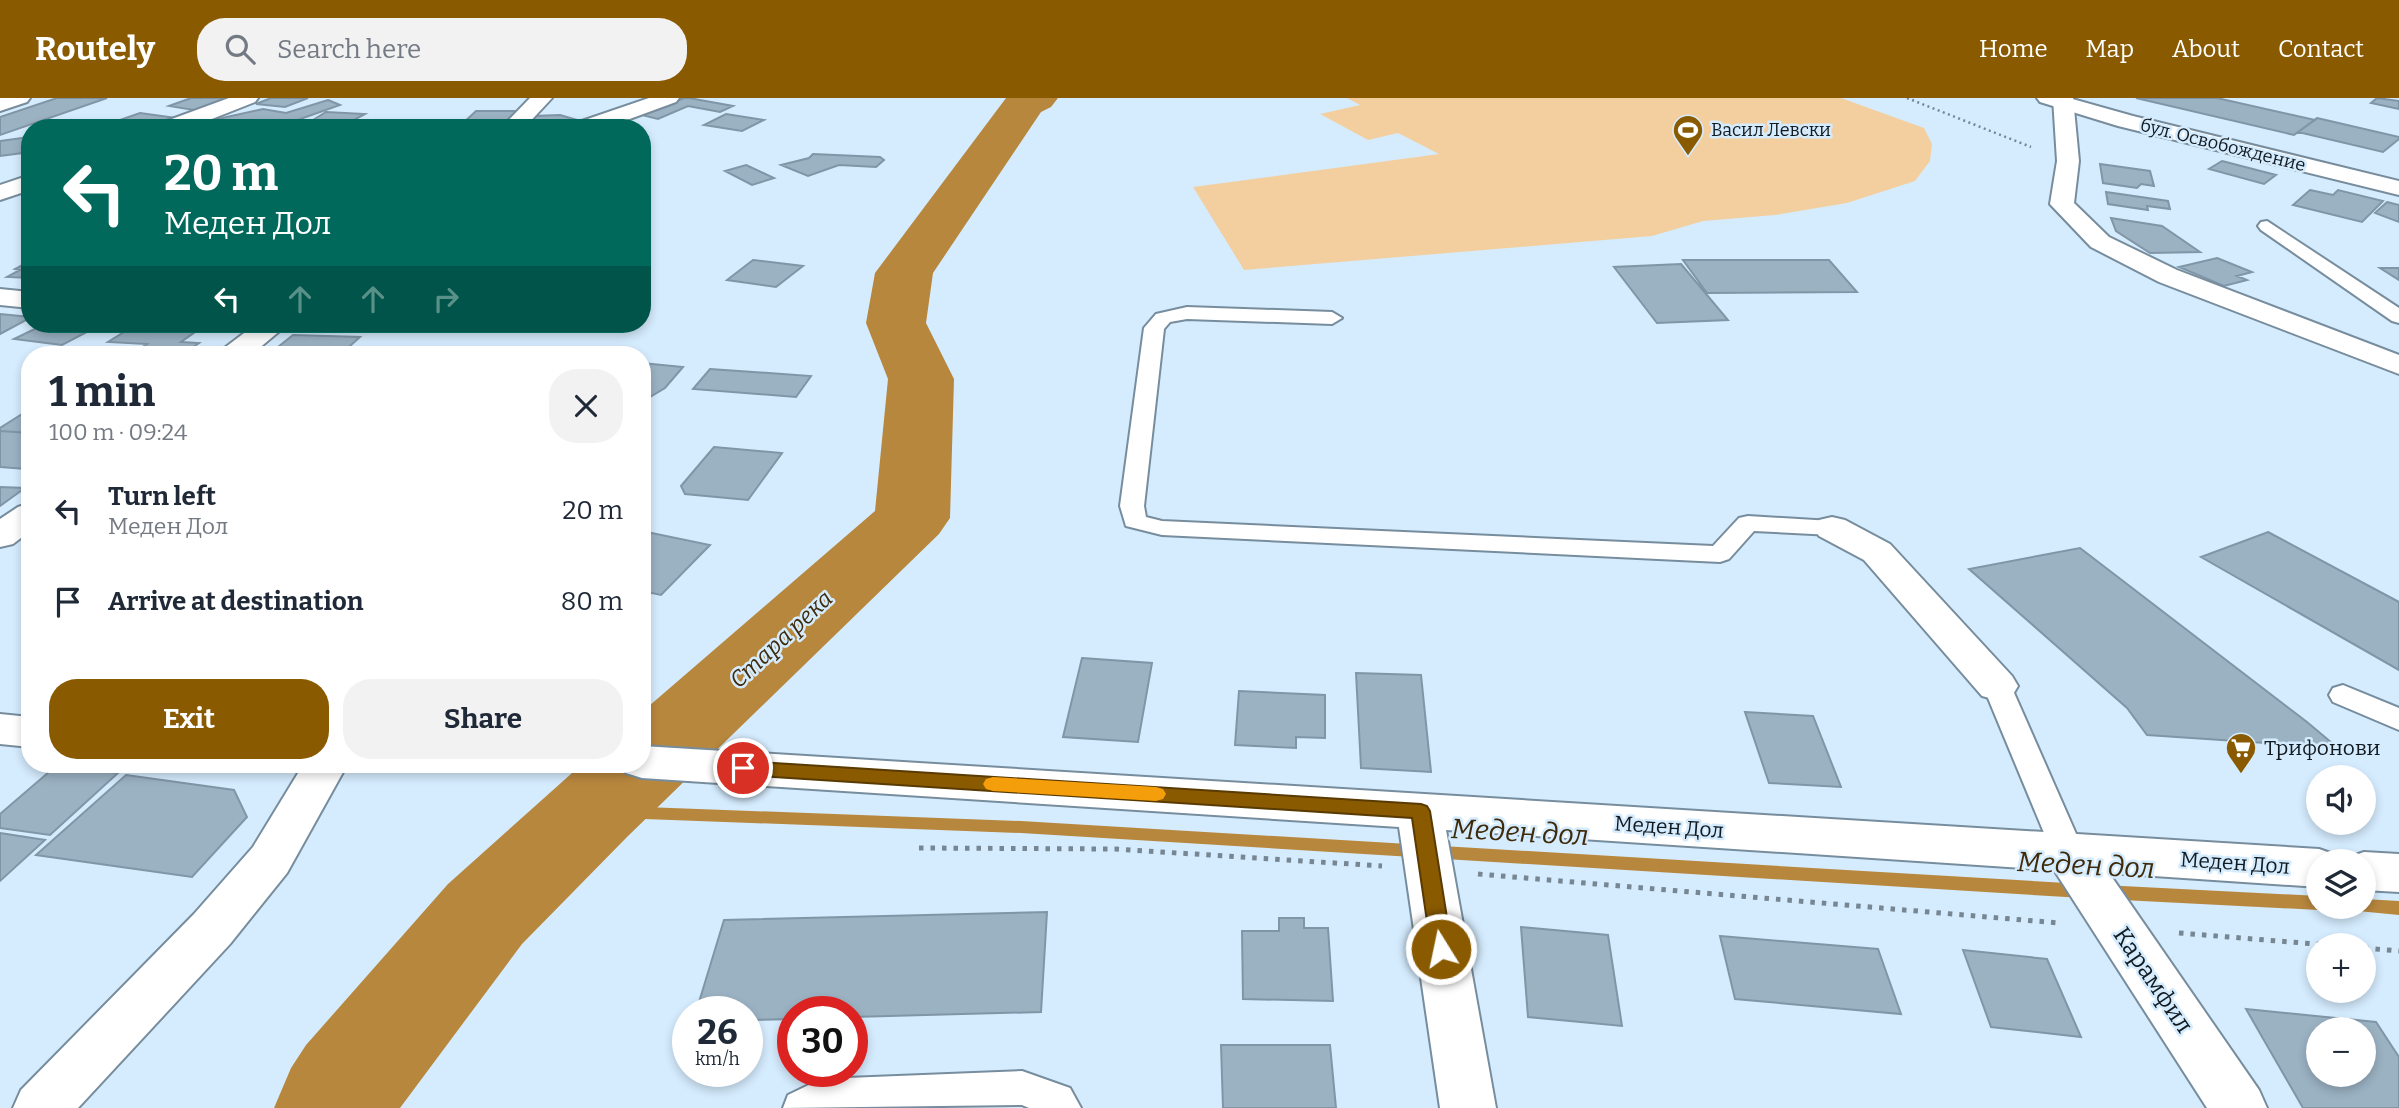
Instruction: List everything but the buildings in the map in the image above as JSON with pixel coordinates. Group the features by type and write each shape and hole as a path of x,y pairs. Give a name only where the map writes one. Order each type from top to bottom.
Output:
{"street":[{"path":"0,104 20,98"},
{"path":"193,119 248,98"},
{"path":"521,119 542,98"},
{"path":"610,119 669,98"},
{"path":"2058,100 2068,161 2062,204 2100,242 2168,276 2399,365"},
{"name":"бул. Освобождение","path":"2058,100 2399,188"},
{"path":"0,193 21,185"},
{"path":"0,298 21,299"},
{"path":"245,346 262,333"},
{"path":"0,536 21,521"},
{"path":"1832,528 1877,552 1997,686"},
{"path":"0,729 21,731"},
{"name":"Меден Дол","path":"651,763 843,774 1424,843 2094,891 2306,869"},
{"path":"41,1108 212,929 270,860 320,773"},
{"path":"1424,843 1468,1108"},
{"path":"2376,872 2399,873"},
{"name":"Карамфил","path":"2094,891 2239,1108"}],"lane":[{"path":"2267,226 2399,317"},
{"path":"1332,318 1187,313 1163,318 1154,328 1132,506 1135,521 1162,528 1720,554 1748,523 1832,528"},
{"path":"1997,686 2094,891"},
{"path":"2343,695 2399,720"},
{"path":"802,1108 821,1097 1022,1088 1056,1100 1062,1108"}],"path":[{"path":"1907,98 1936,108"},
{"path":"1918,98 1981,129 2068,161"},
{"path":"919,848 1115,849 1424,843 2094,891 2306,940"},
{"path":"2376,949 2399,951"}],"shaded area":[{"name":"Васил Левски","path":"1347,98 1841,98 1924,128 1932,144 1930,161 1915,181 1847,203 1775,215 1703,221 1652,236 1244,270 1193,187 1439,154 1398,133 1368,140 1320,114 1360,105"}],"waterway":[{"name":"Стара река","path":"651,757 912,518 921,379 896,323 904,273 1025,103 1036,98"},
{"name":"Стара река","path":"334,1108 348,1083 485,914 634,773"},
{"name":"Меден дол","path":"592,811 1021,827 2083,891"},
{"name":"Меден дол","path":"2103,892 2306,902"},
{"name":"Меден дол","path":"2376,907 2399,908"}],"slow traffic":[{"path":"993,784 1156,794"}],"place":[{"name":"Васил Левски","path":"1688,157"},
{"name":"Трифонови","path":"2241,775"}],"route":[{"path":"743,768 1421,811 1441,949"}]}
